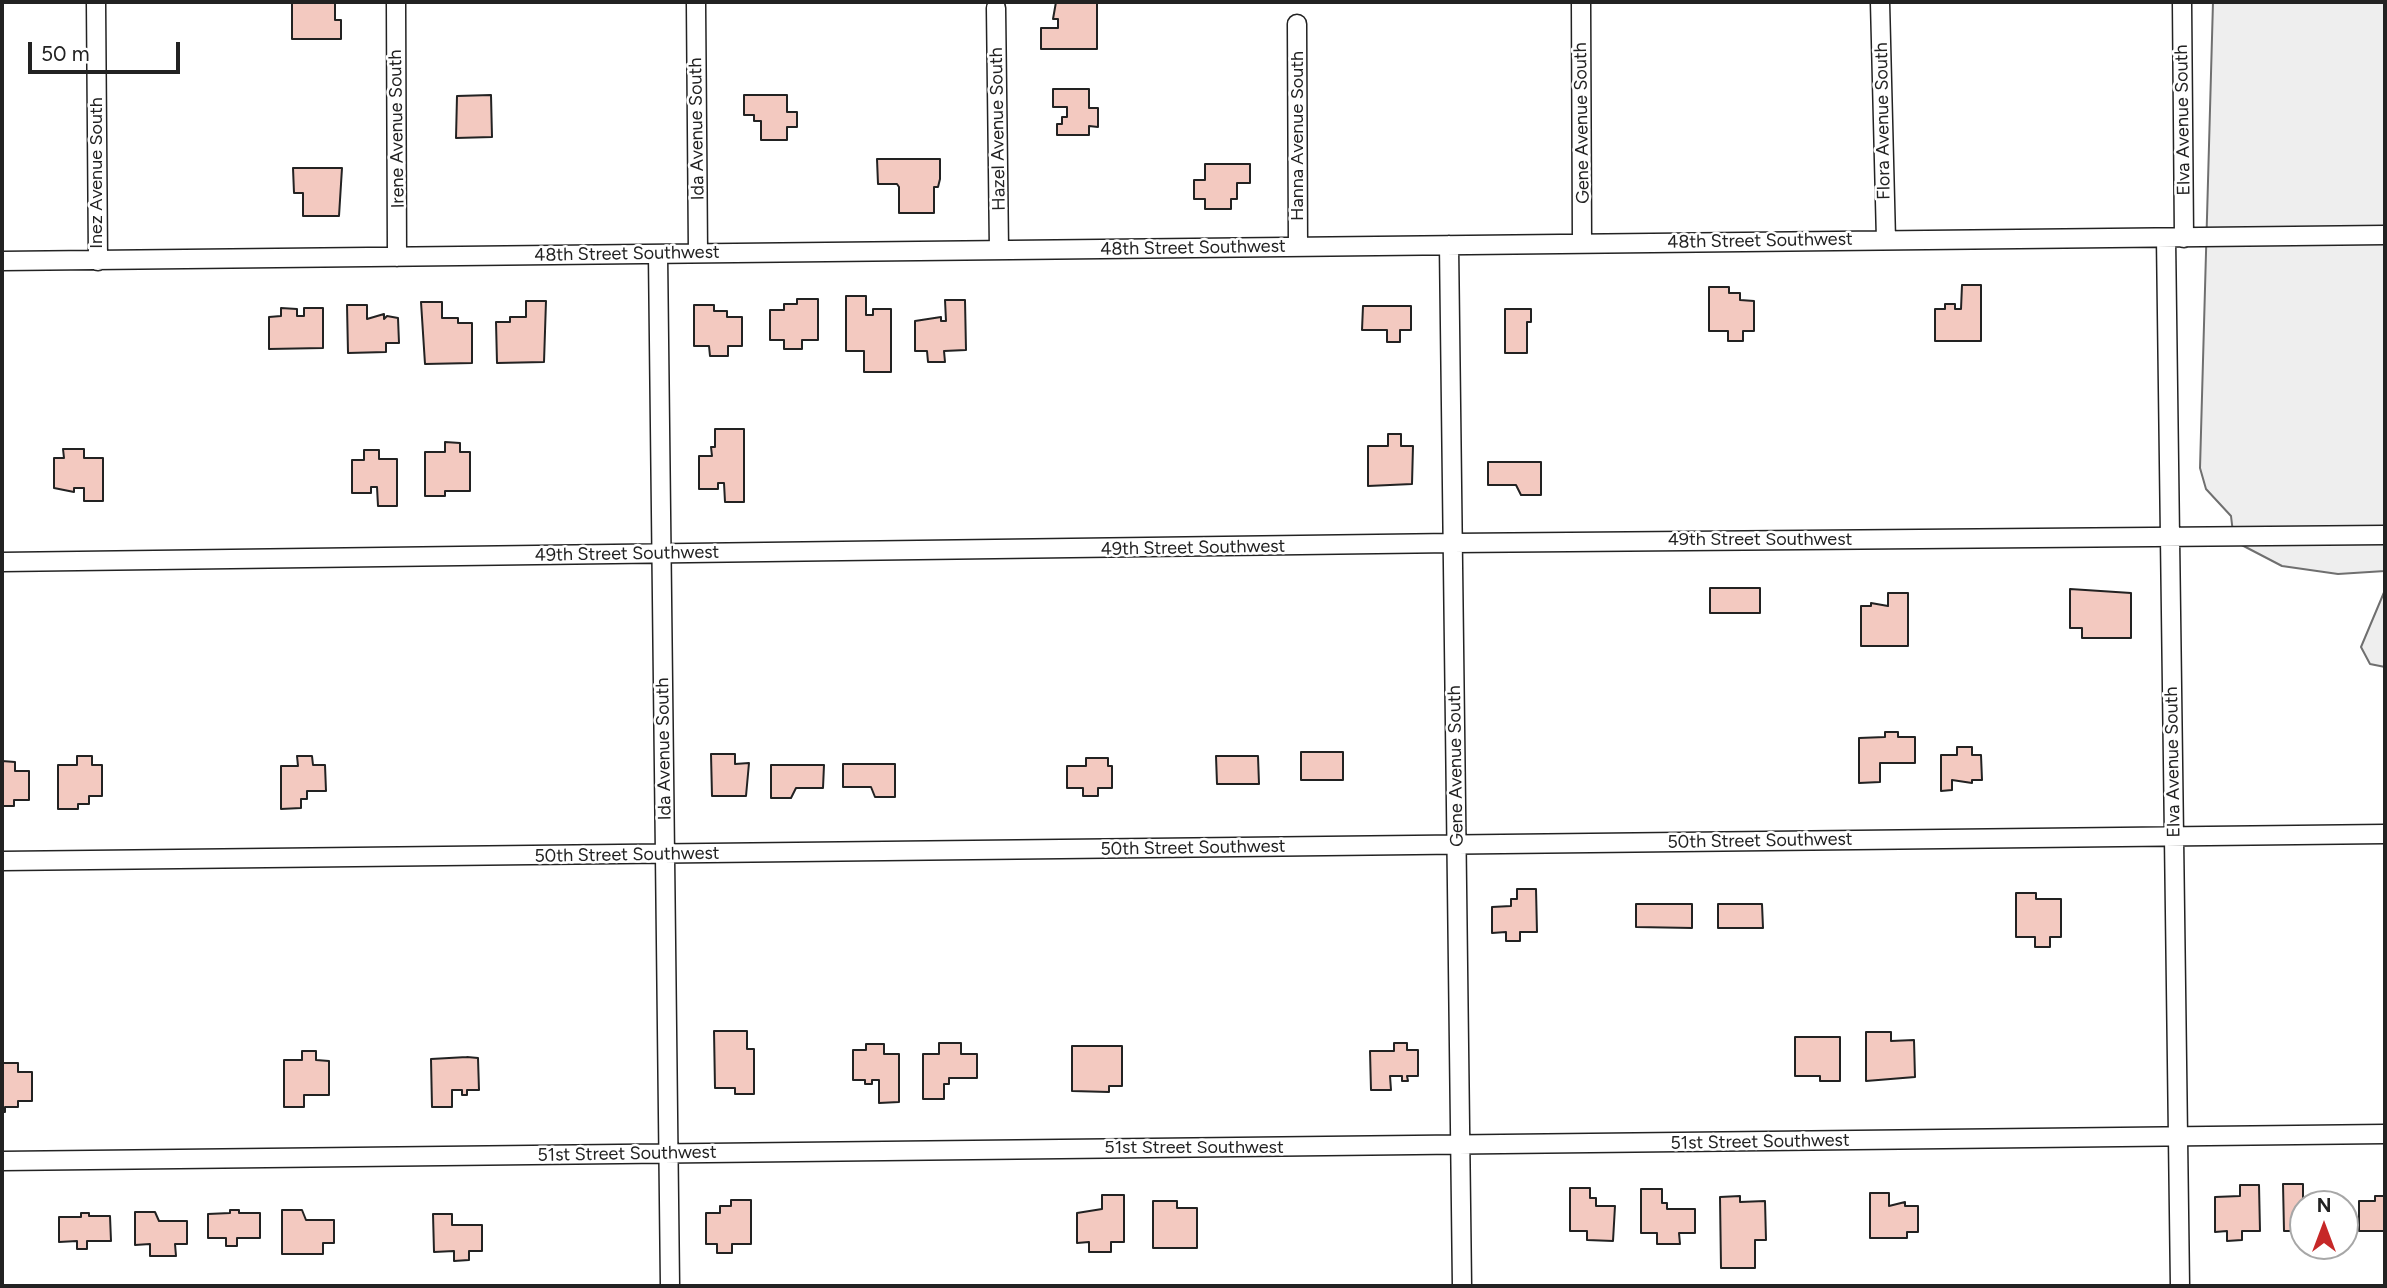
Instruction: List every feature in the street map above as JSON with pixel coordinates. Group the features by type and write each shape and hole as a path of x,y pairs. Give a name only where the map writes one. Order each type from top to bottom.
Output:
{"street":[{"name":"Inez Avenue South","path":"96,2 98,261"},
{"name":"Irene Avenue South","path":"396,2 397,257"},
{"name":"Gene Avenue South","path":"1581,2 1582,243"},
{"name":"Flora Avenue South","path":"1880,2 1886,240"},
{"name":"Elva Avenue South","path":"2182,2 2184,238"},
{"name":"Ida Avenue South","path":"696,4 698,253"},
{"name":"Hazel Avenue South","path":"996,8 999,250"},
{"name":"Hanna Avenue South","path":"1297,24 1298,247"},
{"name":"48th Street Southwest","path":"2,261 2385,235"},
{"name":"Elva Avenue South","path":"2165,238 2180,1286"},
{"name":"Gene Avenue South","path":"1449,245 1462,1286"},
{"name":"Ida Avenue South","path":"658,254 670,1286"},
{"name":"49th Street Southwest","path":"2,562 1452,543 2385,535"},
{"name":"50th Street Southwest","path":"2,861 2385,834"},
{"name":"51st Street Southwest","path":"2,1161 2385,1134"}],"shaded area":[{"path":"2213,2 2385,2 2385,571 2338,574 2282,566 2234,541 2231,516 2206,489 2200,468"},
{"path":"2385,590 2385,667 2370,664 2361,647"}],"building":[{"path":"292,2 335,2 335,20 341,20 341,39 292,39"},
{"path":"1056,2 1097,2 1097,49 1041,49 1041,28 1058,28 1058,19 1053,19"},
{"path":"1053,89 1089,89 1089,108 1098,108 1098,127 1089,126 1089,135 1057,135 1057,124 1062,124 1062,117 1067,117 1067,107 1053,107"},
{"path":"491,95 492,137 456,138 457,96"},
{"path":"744,95 787,95 787,112 797,112 797,127 787,127 787,140 761,140 761,121 754,121 754,115 744,115"},
{"path":"877,159 940,159 940,179 938,187 934,187 934,213 899,213 899,187 897,184 878,184"},
{"path":"1205,164 1250,164 1250,183 1237,183 1237,199 1231,199 1231,209 1205,209 1205,199 1194,199 1194,180 1205,180"},
{"path":"293,168 342,168 339,216 303,216 303,193 294,193"},
{"path":"1962,285 1981,285 1981,341 1935,341 1935,309 1945,309 1945,304 1955,304 1955,309 1961,309"},
{"path":"1709,287 1729,287 1729,293 1740,293 1740,300 1754,301 1754,331 1743,331 1743,341 1728,341 1728,331 1709,331"},
{"path":"846,296 866,296 866,315 873,315 873,309 891,309 891,372 864,372 864,351 846,351"},
{"path":"797,299 818,299 818,340 802,340 802,349 784,349 784,340 770,340 770,310 784,310 784,304 797,304"},
{"path":"945,300 965,300 966,350 944,351 945,362 928,362 927,351 915,351 915,321 941,317 941,321 946,321"},
{"path":"526,301 546,301 544,362 497,363 496,322 510,322 510,317 526,317"},
{"path":"421,302 442,302 442,318 458,318 458,323 472,323 472,363 425,364"},
{"path":"347,305 367,305 367,319 384,314 384,319 387,316 398,318 399,343 386,343 386,352 348,353"},
{"path":"694,305 714,305 714,311 727,311 727,317 742,317 742,346 728,346 728,356 710,356 709,346 694,346"},
{"path":"1363,306 1411,306 1411,330 1400,330 1400,342 1387,342 1387,330 1362,330"},
{"path":"281,308 297,309 297,316 304,316 304,308 323,308 323,348 269,349 269,317 281,316"},
{"path":"1505,309 1531,309 1531,322 1527,322 1527,353 1505,353"},
{"path":"715,429 744,429 744,502 725,502 724,483 718,483 718,489 699,489 699,456 712,456"},
{"path":"1388,434 1401,434 1401,446 1413,446 1412,484 1368,486 1368,446 1388,446"},
{"path":"445,442 460,443 460,452 470,452 470,491 445,491 445,496 425,496 425,452 445,452"},
{"path":"63,449 84,449 84,458 103,458 103,501 84,501 84,488 74,488 74,492 54,488 54,458 64,458"},
{"path":"364,450 379,450 379,459 397,459 397,506 378,506 377,487 371,487 371,493 352,493 352,460 364,460"},
{"path":"1488,462 1541,462 1541,495 1521,495 1516,485 1488,485"},
{"path":"1710,588 1760,588 1760,613 1710,613"},
{"path":"2070,589 2131,593 2131,638 2082,638 2082,628 2070,628"},
{"path":"1888,593 1908,593 1908,646 1861,646 1861,606 1871,606 1871,603 1888,606"},
{"path":"1885,732 1898,732 1898,737 1915,737 1915,763 1880,763 1880,782 1859,783 1859,738 1885,737"},
{"path":"1957,747 1972,747 1972,755 1981,755 1982,780 1972,780 1972,783 1952,780 1952,790 1941,791 1941,755 1957,755"},
{"path":"1301,752 1343,752 1343,780 1301,780"},
{"path":"711,754 735,754 735,764 749,763 746,796 712,796"},
{"path":"77,756 92,756 92,765 102,765 102,796 89,796 89,804 78,804 78,809 58,809 58,765 77,765"},
{"path":"297,756 312,756 313,765 325,765 326,791 307,791 307,799 301,799 301,808 281,809 281,766 298,766"},
{"path":"1216,756 1258,756 1259,784 1217,784"},
{"path":"1086,758 1108,758 1108,766 1112,766 1112,788 1098,788 1098,796 1083,796 1083,788 1067,788 1067,766 1086,766"},
{"path":"2,761 15,762 15,771 29,771 29,800 14,800 14,806 2,806"},
{"path":"843,764 895,764 895,797 875,797 871,787 843,787"},
{"path":"771,765 824,765 823,788 796,788 791,798 771,798"},
{"path":"1517,889 1536,889 1537,932 1520,932 1520,941 1506,941 1506,932 1492,933 1492,907 1511,906 1511,899 1517,899"},
{"path":"2016,893 2036,893 2036,899 2061,899 2061,937 2050,937 2050,947 2035,947 2035,937 2016,937"},
{"path":"1636,904 1692,904 1692,928 1636,927"},
{"path":"1718,904 1762,904 1763,928 1718,928"},
{"path":"714,1031 747,1031 747,1049 754,1049 754,1094 735,1094 735,1088 715,1088"},
{"path":"1866,1032 1891,1032 1891,1041 1914,1040 1915,1077 1866,1081"},
{"path":"1795,1037 1840,1037 1840,1081 1820,1081 1820,1076 1795,1076"},
{"path":"939,1043 961,1043 961,1054 977,1054 977,1078 949,1078 949,1084 944,1084 944,1099 923,1099 923,1054 939,1054"},
{"path":"1394,1043 1407,1043 1407,1050 1418,1050 1418,1076 1407,1076 1408,1081 1402,1081 1402,1076 1390,1076 1391,1090 1371,1090 1370,1051 1394,1051"},
{"path":"866,1044 884,1044 884,1054 899,1054 899,1102 879,1103 879,1080 865,1084 865,1080 853,1080 853,1050 866,1050"},
{"path":"1072,1046 1122,1046 1122,1086 1109,1086 1109,1092 1072,1091"},
{"path":"302,1051 316,1051 316,1060 329,1061 329,1095 304,1095 304,1107 284,1107 284,1060 302,1060"},
{"path":"478,1058 479,1090 467,1090 467,1095 462,1095 462,1090 452,1090 452,1107 432,1107 431,1059"},
{"path":"2,1063 18,1063 18,1072 32,1072 32,1101 18,1101 18,1107 5,1107 5,1112 2,1112"},
{"path":"2283,1184 2303,1184 2303,1190 2289,1190 2289,1231 2284,1231"},
{"path":"2240,1185 2259,1185 2260,1231 2242,1231 2242,1240 2227,1241 2227,1231 2215,1232 2215,1197 2240,1196"},
{"path":"1570,1188 1590,1188 1590,1198 1596,1198 1596,1206 1615,1206 1613,1241 1587,1240 1587,1231 1570,1231"},
{"path":"1641,1189 1662,1189 1662,1203 1667,1203 1667,1209 1695,1209 1695,1233 1679,1233 1680,1244 1657,1244 1657,1233 1641,1233"},
{"path":"1870,1193 1889,1193 1889,1206 1905,1202 1905,1206 1918,1206 1918,1232 1907,1232 1907,1238 1870,1238"},
{"path":"1102,1195 1124,1195 1124,1242 1111,1242 1111,1252 1089,1252 1089,1242 1077,1243 1077,1213 1102,1209"},
{"path":"1740,1196 1740,1202 1765,1201 1766,1240 1755,1240 1755,1268 1721,1268 1720,1197"},
{"path":"2375,1196 2384,1196 2385,1231 2359,1231 2359,1201 2375,1201"},
{"path":"731,1200 751,1200 751,1244 732,1244 732,1253 717,1253 717,1244 706,1244 706,1213 720,1213 720,1206 731,1206"},
{"path":"1153,1201 1177,1201 1177,1208 1197,1208 1197,1248 1153,1248"},
{"path":"230,1210 260,1213 260,1238 237,1238 237,1246 226,1246 226,1238 208,1238 208,1214 230,1213"},
{"path":"282,1210 302,1210 306,1220 334,1220 334,1243 323,1243 323,1254 282,1254"},
{"path":"135,1212 155,1212 159,1221 187,1221 187,1244 175,1244 176,1256 150,1256 150,1244 135,1245"},
{"path":"81,1213 89,1213 89,1216 110,1216 111,1241 87,1241 87,1249 77,1249 77,1241 59,1242 59,1217 81,1217"},
{"path":"433,1214 452,1214 452,1225 482,1225 482,1251 469,1251 469,1260 454,1261 454,1251 434,1252"}]}
